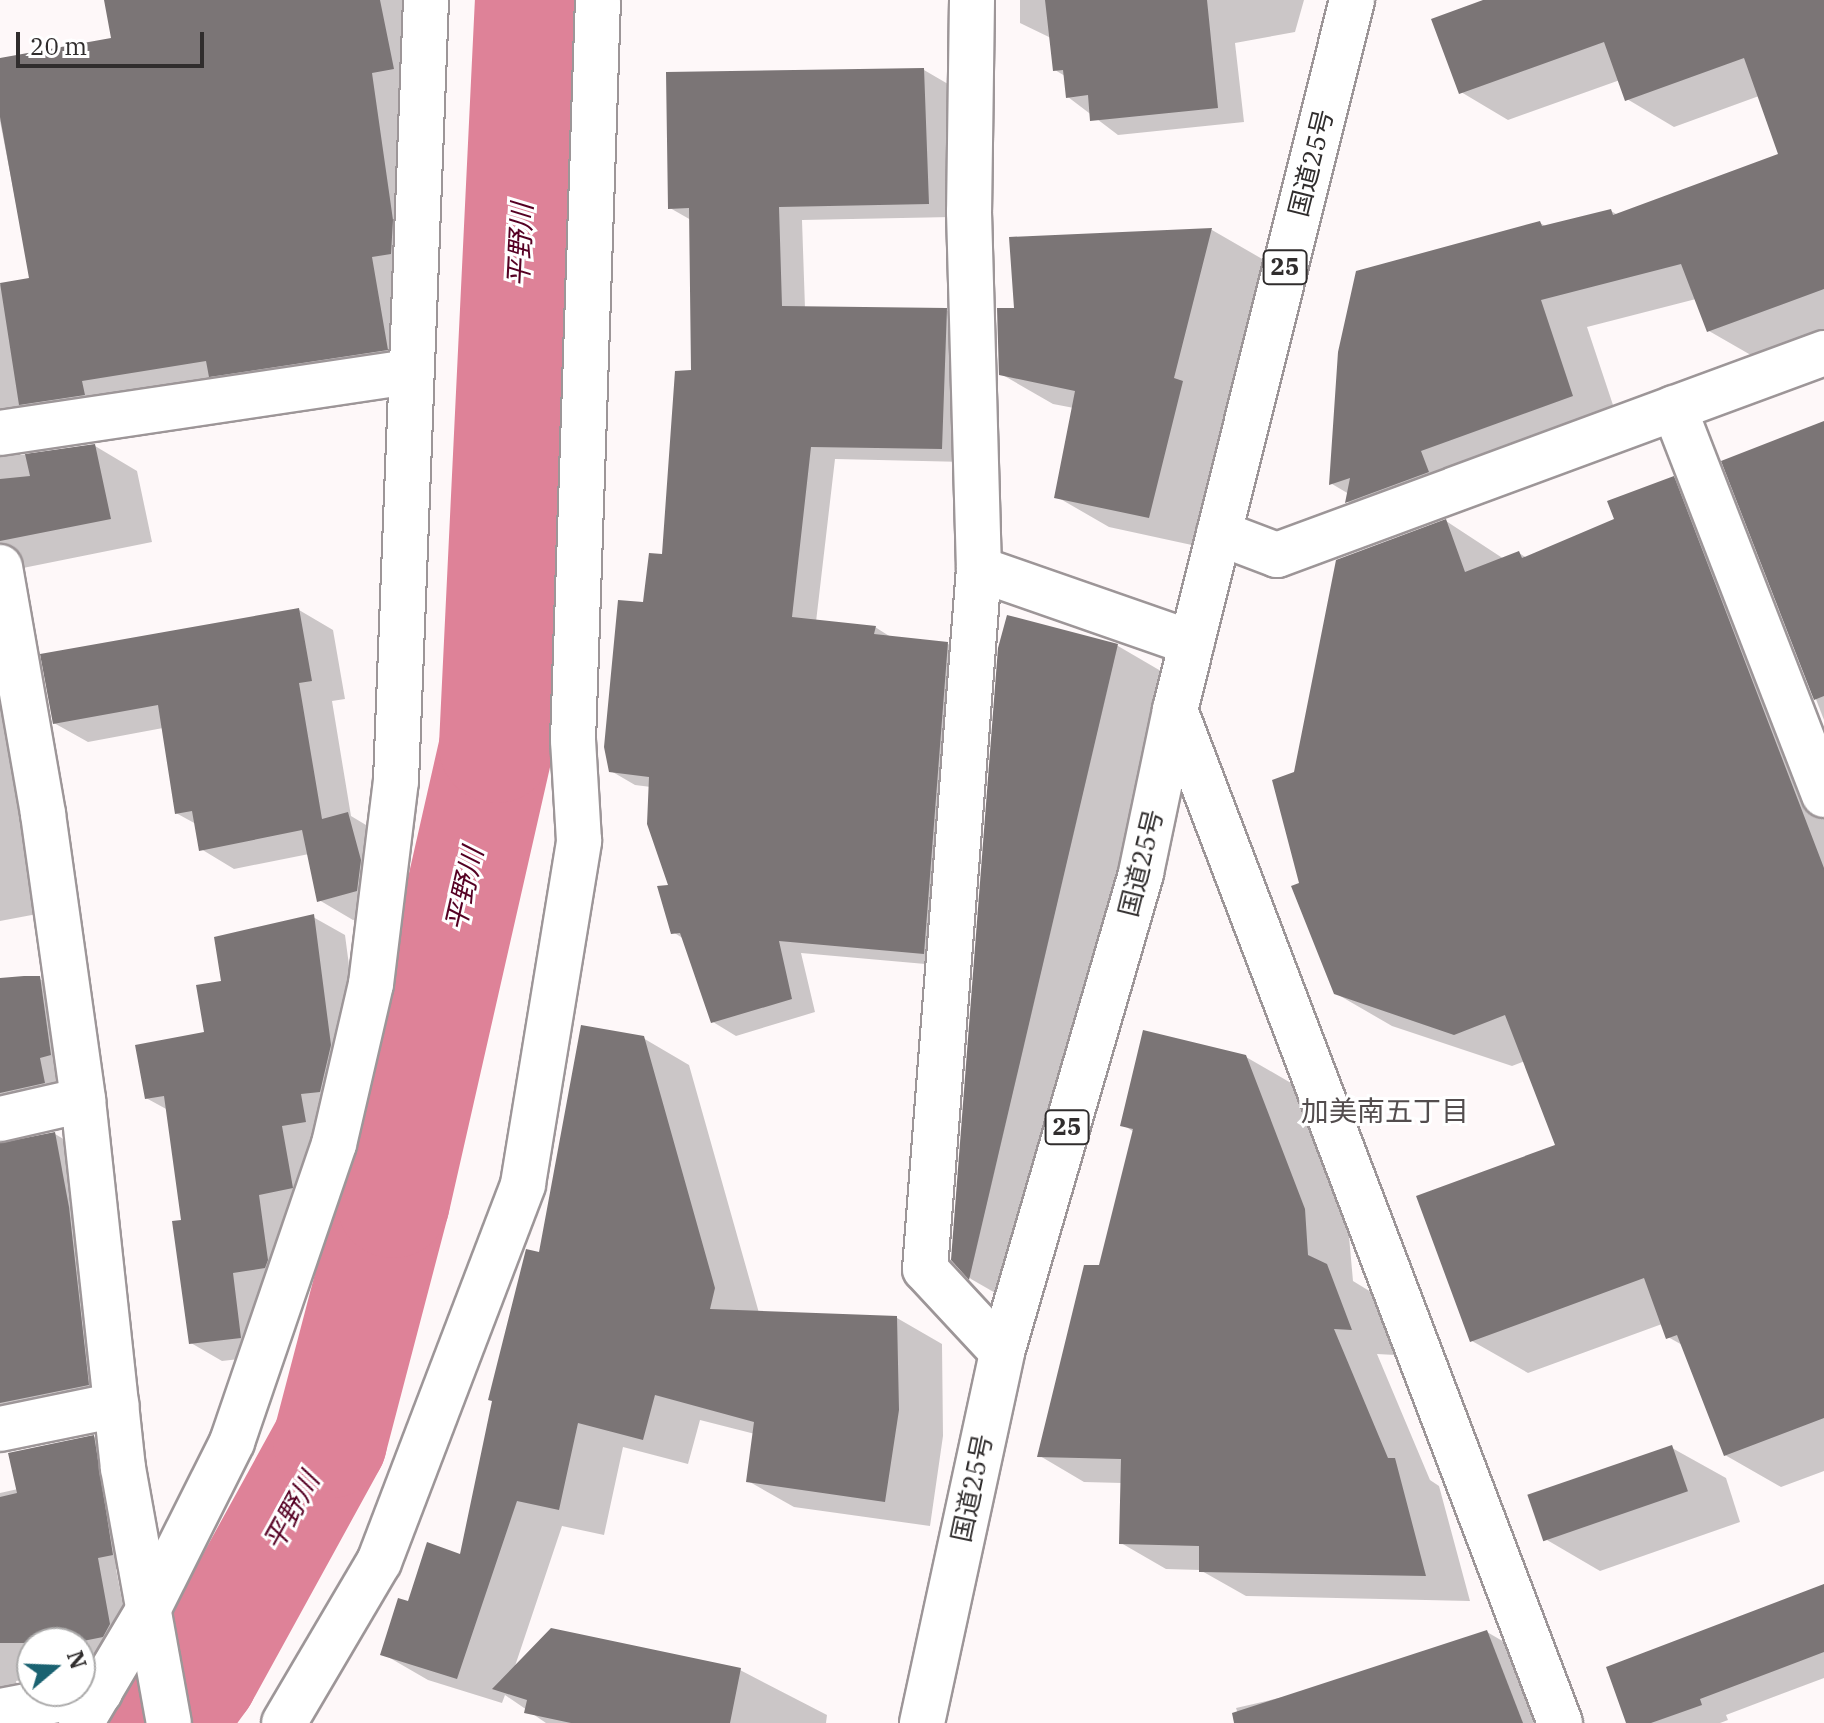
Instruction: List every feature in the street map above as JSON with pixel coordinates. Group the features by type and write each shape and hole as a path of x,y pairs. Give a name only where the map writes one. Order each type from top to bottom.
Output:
{"main road":[{"path":"96,1699 152,1625 232,1442 334,1144 371,984 396,781 426,0"},
{"path":"284,1723 379,1562 523,1184 579,841 573,741 598,0"},
{"path":"972,0 969,212 979,569 925,1269 1002,1352"},
{"name":"国道25号","path":"922,1723 1002,1352 1141,873 1191,643 1352,0"},
{"path":"1219,533 1277,555 1824,353"},
{"path":"0,433 410,372"},
{"path":"1674,408 1824,795"},
{"path":"0,567 43,814 83,1100 117,1405 169,1723"},
{"path":"979,569 1191,643"},
{"path":"1175,710 1560,1723"},
{"path":"0,1119 83,1100"},
{"path":"0,1429 117,1405"},
{"path":"0,1711 90,1707"}],"building":[{"path":"104,0 380,0 394,69 372,73 393,220 391,254 372,257 388,350 209,377 206,361 82,381 85,395 19,405 0,283 29,278 0,117 0,58 111,38"},
{"path":"1045,0 1207,0 1218,108 1090,121 1088,95 1066,98 1063,70 1053,71"},
{"path":"1483,0 1824,0 1824,289 1707,332 1681,264 1541,300 1573,396 1421,451 1429,472 1345,503 1350,478 1329,485 1338,352 1356,271 1540,221 1542,226 1611,209 1613,215 1778,154 1744,58 1625,101 1604,42 1459,94 1431,19"},
{"path":"924,68 929,204 779,207 782,306 947,308 942,449 811,447 792,617 876,626 874,634 948,642 924,954 779,941 792,999 711,1023 680,933 671,934 657,886 668,885 647,824 649,777 609,772 604,747 618,600 643,602 649,553 662,554 675,371 691,370 689,208 668,209 666,72"},
{"path":"1212,228 1174,378 1183,381 1149,518 1054,498 1075,391 999,375 997,308 1014,308 1009,237"},
{"path":"1824,421 1824,696 1814,700 1721,461"},
{"path":"95,444 111,519 0,541 0,479 30,476 25,454"},
{"path":"1674,476 1824,868 1824,1418 1724,1456 1677,1335 1666,1339 1644,1278 1470,1342 1416,1196 1555,1145 1505,1015 1454,1035 1334,994 1291,886 1299,883 1272,780 1294,772 1336,560 1446,519 1465,572 1519,551 1522,558 1614,519 1607,501"},
{"path":"299,608 312,681 299,683 322,819 348,812 361,860 357,891 317,902 302,830 199,851 192,811 175,814 158,705 53,724 40,654"},
{"path":"1007,615 1118,644 969,1280 951,1260 998,648"},
{"path":"314,914 331,1045 320,1092 301,1094 306,1122 282,1126 293,1188 259,1195 268,1260 265,1268 233,1273 241,1338 189,1344 172,1221 181,1220 164,1096 145,1099 135,1045 204,1032 196,985 221,981 214,937"},
{"path":"40,976 51,1055 40,1058 45,1083 0,1093 0,978"},
{"path":"581,1025 644,1036 715,1288 710,1309 897,1316 899,1410 885,1502 746,1482 754,1422 655,1395 643,1440 578,1423 559,1510 517,1501 457,1679 380,1655 398,1598 408,1601 427,1542 460,1554 492,1401 488,1400 526,1249 539,1252"},
{"path":"1143,1030 1246,1055 1305,1209 1308,1255 1327,1264 1352,1330 1334,1329 1388,1458 1395,1458 1426,1576 1199,1572 1199,1546 1119,1544 1121,1459 1037,1457 1084,1265 1099,1265 1133,1129 1120,1126"},
{"path":"55,1132 69,1207 89,1385 0,1403 0,1143"},
{"path":"94,1435 113,1555 98,1558 110,1624 103,1637 96,1638 96,1627 16,1627 16,1643 0,1643 0,1497 17,1493 8,1453"},
{"path":"1672,1445 1688,1491 1543,1541 1527,1495"},
{"path":"1824,1584 1824,1652 1700,1699 1702,1705 1651,1723 1626,1723 1606,1667"},
{"path":"551,1628 741,1668 730,1723 571,1723 524,1713 527,1700 492,1689"},
{"path":"1487,1630 1523,1723 1234,1723 1232,1713"}],"waterway":[{"name":"平野川","path":"167,1723 201,1676 330,1441 393,1201 496,746 532,0"}],"district":[{"name":"加美南五丁目","path":"1385,1111"}]}
